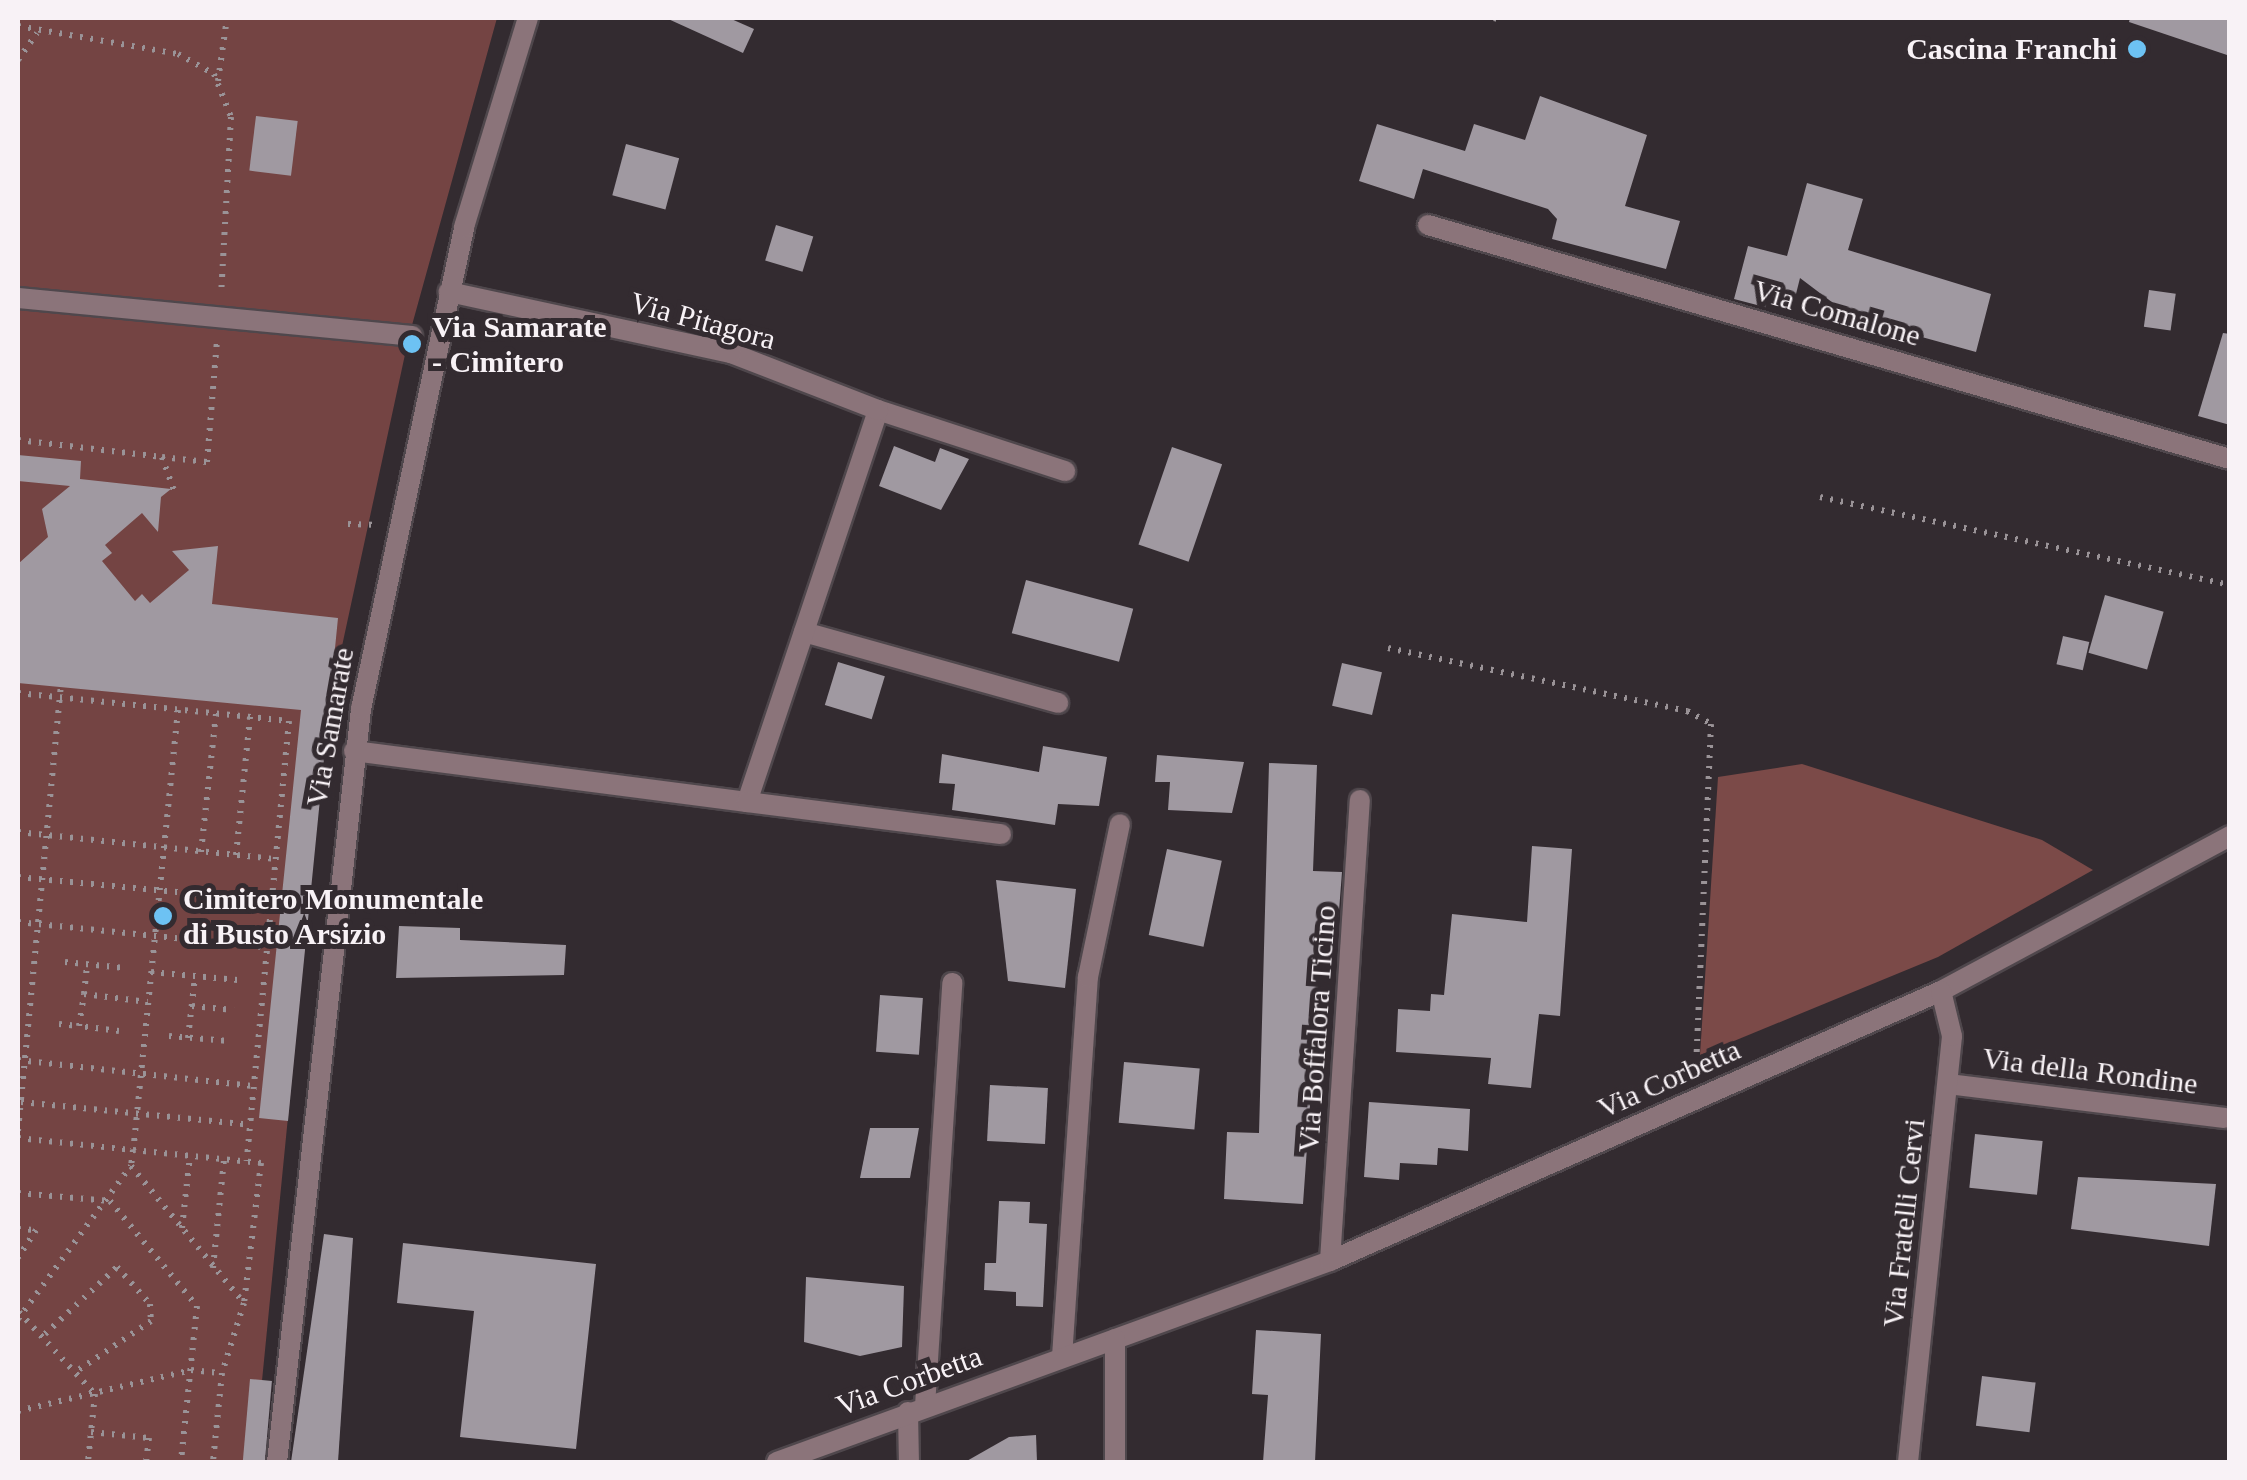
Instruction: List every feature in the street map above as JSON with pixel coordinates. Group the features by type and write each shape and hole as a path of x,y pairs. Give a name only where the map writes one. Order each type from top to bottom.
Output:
{"street":[{"name":"Via Samarate","path":"277,1462 354,751 450,292 528,18"},
{"name":"Via Comalone","path":"1428,225 2230,458"},
{"name":"Via Pitagora","path":"450,292 731,353 878,410 1066,471"},
{"path":"18,298 412,336"},
{"path":"747,802 878,410"},
{"path":"804,632 1058,703"},
{"path":"354,751 1001,834"},
{"name":"Via Boffalora Ticino","path":"1330,1262 1360,800"},
{"path":"1062,1358 1088,977 1120,824"},
{"name":"Via Corbetta","path":"777,1462 1330,1262 1940,992 2230,836"},
{"path":"908,1462 917,1409 952,983"},
{"name":"Via Fratelli Cervi","path":"1908,1462 1952,1027 1940,992"},
{"name":"Via della Rondine","path":"1948,1084 2225,1118"},
{"path":"1114,1462 1115,1339"}],"path":[{"path":"18,440 206,462 220,317 231,118 218,82 227,18"},
{"path":"18,26 37,33 178,54 218,82"},
{"path":"18,60 37,33"},
{"path":"162,457 176,496"},
{"path":"1820,497 2230,585"},
{"path":"348,524 373,525"},
{"path":"1388,648 1688,711 1712,724 1697,1049"},
{"path":"61,687 21,1060 18,1134 261,1163 244,1303 222,1373 213,1462"},
{"path":"18,693 289,721 247,1161"},
{"path":"88,1462 95,1394 44,1334 19,1315 110,1201 132,1166 178,710"},
{"path":"201,852 216,714"},
{"path":"236,854 250,717"},
{"path":"18,832 274,859"},
{"path":"18,876 281,902"},
{"path":"18,922 266,947"},
{"path":"65,962 125,968"},
{"path":"79,1026 87,964"},
{"path":"151,972 238,980"},
{"path":"188,1038 195,977"},
{"path":"84,994 147,1002"},
{"path":"192,1006 234,1010"},
{"path":"59,1024 119,1031"},
{"path":"169,1036 229,1041"},
{"path":"21,1060 253,1086"},
{"path":"20,1102 250,1125"},
{"path":"182,1228 190,1155"},
{"path":"213,1268 224,1159"},
{"path":"132,1166 244,1303"},
{"path":"18,1192 110,1201 197,1306 180,1462"},
{"path":"18,1229 36,1230 18,1258"},
{"path":"44,1334 117,1267 150,1304 151,1321 78,1372"},
{"path":"18,1411 191,1370 222,1373"},
{"path":"90,1432 149,1438 146,1462"}],"shaded area":[{"path":"18,18 497,18 409,336 328,711 254,1462 18,1462"},
{"path":"1802,764 2042,840 2093,870 1938,957 1700,1055 1718,777"}],"building":[{"path":"666,18 729,18 754,29 743,53"},
{"path":"2130,18 2230,18 2230,56 2129,22"},
{"path":"1540,96 1647,135 1625,206 1680,221 1666,269 1552,239 1557,219 1548,209 1423,169 1414,199 1359,181 1377,124 1465,151 1474,124 1525,140"},
{"path":"256,116 298,121 291,176 249,171"},
{"path":"626,144 679,158 665,209 612,195"},
{"path":"1807,183 1863,199 1848,250 1991,294 1976,352 1853,318 1800,278 1791,314 1734,299 1748,246 1787,256"},
{"path":"776,225 813,236 802,272 765,260"},
{"path":"2149,290 2176,294 2171,330 2144,327"},
{"path":"2223,333 2230,334 2230,425 2198,416"},
{"path":"894,446 935,462 940,448 969,459 941,510 879,486"},
{"path":"1172,447 1222,464 1189,562 1138,544"},
{"path":"18,455 81,461 80,479 171,489 161,497 158,532 142,513 105,545 112,553 102,561 135,601 142,594 150,603 189,570 172,551 218,546 212,604 338,618 288,1121 259,1118 301,710 18,683 18,564 48,537 42,509 70,486 18,481"},
{"path":"1026,580 1133,609 1119,662 1012,633"},
{"path":"2105,595 2164,612 2147,669 2088,653"},
{"path":"2063,636 2089,642 2083,670 2056,664"},
{"path":"838,662 885,676 872,719 825,705"},
{"path":"1342,663 1382,672 1372,715 1332,706"},
{"path":"1043,746 1107,757 1099,806 1058,804 1055,825 952,810 955,784 939,783 942,754 1039,772"},
{"path":"1157,755 1244,762 1232,813 1168,810 1170,782 1155,782"},
{"path":"1269,763 1317,765 1313,871 1342,872 1338,924 1323,923 1303,1204 1224,1199 1227,1132 1259,1133"},
{"path":"1532,846 1572,849 1560,1016 1539,1014 1531,1088 1488,1084 1491,1058 1396,1052 1398,1009 1430,1011 1431,994 1444,995 1452,914 1527,922"},
{"path":"1167,849 1222,861 1203,947 1149,935"},
{"path":"996,880 1076,889 1065,988 1008,981"},
{"path":"399,926 460,928 460,940 566,945 564,975 396,978"},
{"path":"880,995 923,998 919,1055 876,1052"},
{"path":"1124,1062 1200,1069 1194,1129 1119,1123"},
{"path":"990,1085 1048,1088 1045,1144 987,1141"},
{"path":"1369,1102 1470,1109 1468,1151 1438,1148 1437,1165 1400,1163 1399,1180 1364,1177"},
{"path":"870,1128 919,1128 910,1178 860,1178"},
{"path":"1975,1134 2043,1141 2037,1195 1969,1188"},
{"path":"2078,1177 2216,1184 2209,1246 2071,1229"},
{"path":"999,1201 1030,1202 1029,1223 1047,1224 1043,1307 1016,1306 1016,1292 984,1290 985,1263 996,1263"},
{"path":"324,1234 353,1238 338,1462 291,1462"},
{"path":"403,1243 596,1264 576,1449 460,1437 474,1311 397,1303"},
{"path":"806,1277 904,1286 902,1347 860,1356 804,1342"},
{"path":"1256,1330 1321,1334 1315,1462 1263,1462 1268,1395 1252,1394"},
{"path":"1982,1376 2036,1383 2030,1432 1976,1426"},
{"path":"250,1379 272,1381 265,1462 243,1462"},
{"path":"1036,1435 1037,1462 965,1462 1009,1437"}],"place":[{"name":"Cascina Franchi","path":"2137,49"},
{"name":"Via Samarate - Cimitero","path":"412,344"},
{"name":"Cimitero Monumentale di Busto Arsizio","path":"163,916"}]}
